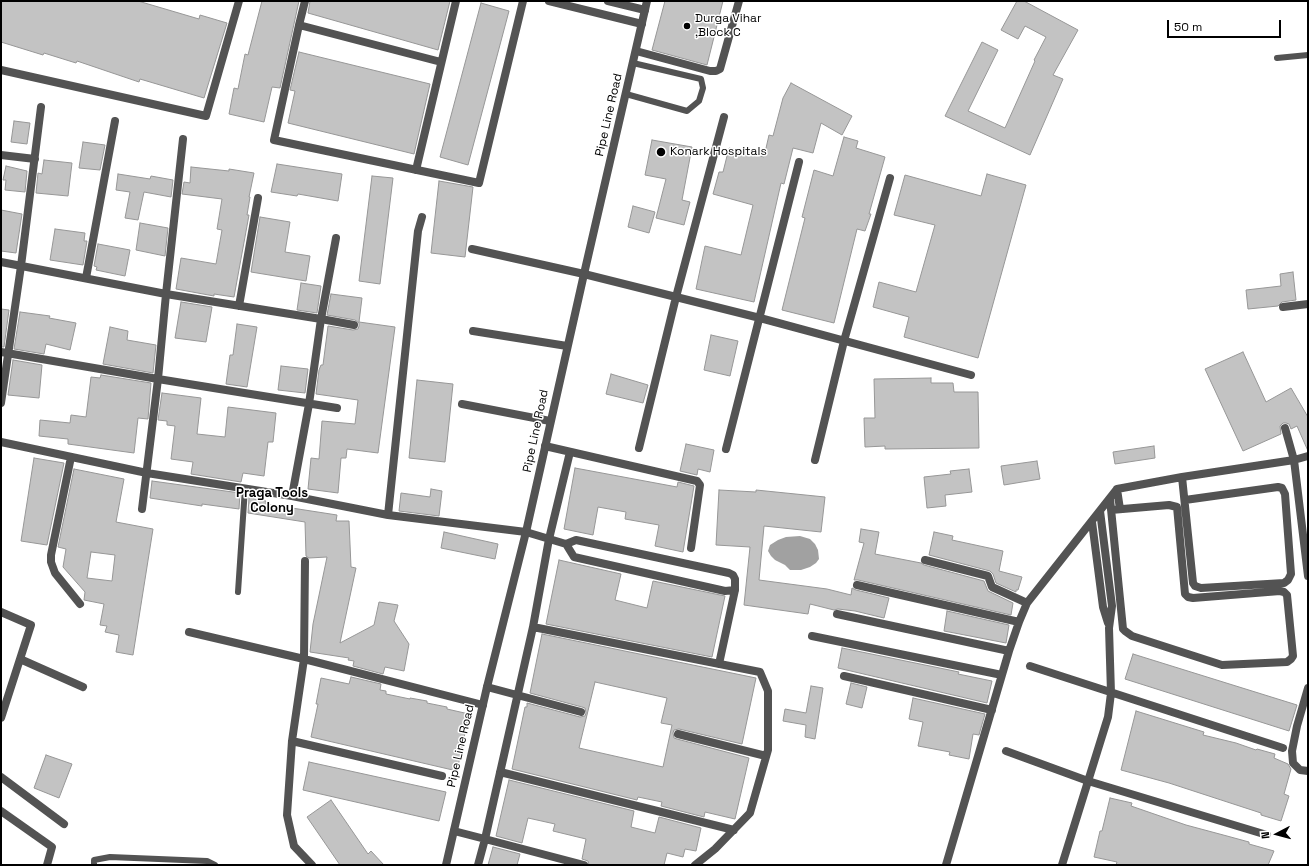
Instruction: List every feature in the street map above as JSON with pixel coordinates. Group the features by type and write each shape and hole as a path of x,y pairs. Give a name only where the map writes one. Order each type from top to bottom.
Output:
{"street":[{"path":"1,70 206,116 239,1"},
{"path":"305,1 274,140 479,183 523,1"},
{"path":"416,170 456,1"},
{"path":"549,1 642,24"},
{"path":"609,1 645,10"},
{"name":"Pipe Line Road","path":"446,865 487,687 526,532 567,346 647,1"},
{"path":"636,51 710,71 716,71 720,69 739,1"},
{"path":"299,25 441,62"},
{"path":"1,403 4,352 21,266 41,107"},
{"path":"639,448 676,298 724,117"},
{"path":"86,278 115,121"},
{"path":"142,509 158,379 183,139"},
{"path":"1,155 35,159"},
{"path":"726,449 799,162"},
{"path":"815,460 844,341 890,178"},
{"path":"238,306 258,198"},
{"path":"388,515 418,231 422,217"},
{"path":"292,496 309,404 321,319 336,238"},
{"path":"472,249 584,274 760,318 971,375"},
{"path":"1,262 166,294 354,325"},
{"path":"1283,307 1308,304"},
{"path":"473,330 567,346"},
{"path":"4,352 337,408"},
{"path":"462,404 550,421"},
{"path":"1285,428 1294,460 1308,576"},
{"path":"1,442 147,473 292,496 388,515 526,532 566,544 576,540 729,572 735,579 735,590 719,664"},
{"path":"545,446 696,481 700,485 691,548"},
{"path":"478,865 500,772 570,452"},
{"path":"946,865 1009,651 1027,604 1117,489 1182,477 1294,460 1308,456"},
{"path":"71,457 50,555 55,573 80,604"},
{"path":"1182,477 1193,583 1195,586 1201,588 1284,583 1288,580 1292,574 1284,491 1282,488 1278,487 1185,500"},
{"path":"1117,489 1120,509"},
{"path":"1284,491 1297,489"},
{"path":"1110,499 1111,510 1123,629 1126,632 1132,636 1222,665 1287,662 1291,659 1293,656 1287,595 1284,592 1280,591 1194,598 1188,597 1185,594 1177,507 1169,505 1111,510"},
{"path":"1065,864 1088,781 1108,717 1111,693 1109,628 1112,606 1100,511"},
{"path":"1092,522 1103,606 1109,628"},
{"path":"566,544 574,557 725,591 735,590"},
{"path":"925,560 988,576 992,587 1027,604"},
{"path":"305,561 304,660 292,741 287,815 294,846 312,865"},
{"path":"857,585 1019,622"},
{"path":"1,612 31,624 1,718"},
{"path":"837,614 1009,651"},
{"path":"532,627 760,672 768,691 768,750 750,813 715,849 695,865"},
{"path":"189,632 483,705"},
{"path":"812,636 1002,676"},
{"path":"20,659 83,687"},
{"path":"1030,666 1283,748"},
{"path":"844,676 992,710"},
{"path":"487,687 581,712"},
{"path":"1308,688 1297,726 1292,751 1293,762 1300,770 1308,771"},
{"path":"678,734 766,756"},
{"path":"292,741 442,776"},
{"path":"1006,751 1088,781 1267,835"},
{"path":"500,772 734,830"},
{"path":"1,777 64,824"},
{"path":"1,811 52,847 47,865"},
{"path":"454,832 584,865"}],"lane":[{"path":"1277,58 1308,55"},
{"path":"626,94 688,112 699,101 703,88 701,79 633,63"},
{"path":"238,592 245,488"},
{"path":"94,865 94,860 110,857 207,860 214,865"}],"shaded area":[{"path":"800,536 810,539 815,544 818,550 819,559 810,567 801,570 790,570 785,565 775,560 768,551 770,545 778,540 786,537"}],"building":[{"path":"1,1 138,1 199,19 200,15 227,23 204,98 140,79 139,82 77,61 76,63 44,53 43,55 1,42"},
{"path":"262,1 299,1 280,88 272,87 264,122 229,114 234,88 238,89 245,54 248,55"},
{"path":"310,1 450,1 438,50 308,13"},
{"name":"Durga Vihar ,Block C","path":"665,1 723,1 707,65 652,50"},
{"path":"1017,1 1024,1 1078,30 1053,75 1063,79 1030,155 945,116 982,42 998,50 968,111 1005,128 1035,61 1034,60 1046,37 1025,26 1018,39 1001,30"},
{"path":"481,3 509,11 468,165 440,157"},
{"path":"299,52 430,84 414,154 288,123 295,91 290,90"},
{"path":"791,83 852,116 842,135 821,123 813,153 793,148 784,184 781,183 754,302 696,289 705,246 741,255 753,205 713,194 719,172 723,172 729,148 764,157 769,135 773,136 783,98"},
{"path":"14,121 30,123 27,144 11,142"},
{"path":"844,137 858,141 856,148 885,157 869,214 871,214 865,231 857,229 834,323 782,310 805,218 802,217 814,170 833,176"},
{"path":"652,140 692,147 682,200 690,202 684,225 656,218 666,179 645,175"},
{"path":"83,142 105,145 100,170 79,168"},
{"path":"44,160 72,163 68,196 36,193 38,173 42,174"},
{"path":"277,164 342,174 338,201 298,194 297,196 271,192"},
{"path":"6,166 27,171 25,192 5,190 6,180 3,180"},
{"path":"191,167 229,171 229,169 254,173 249,197 247,215 249,215 234,297 214,294 214,296 176,289 181,258 216,264 222,230 217,229 222,199 182,194 184,182 190,183"},
{"path":"118,174 150,179 151,176 173,180 171,197 144,192 138,220 125,218 130,192 116,190"},
{"path":"987,174 1026,185 978,358 904,337 909,317 873,307 879,282 916,292 935,225 894,215 905,175 981,196"},
{"path":"372,176 393,178 380,284 359,281"},
{"path":"439,181 473,187 465,257 431,253"},
{"path":"633,206 655,212 649,233 628,227"},
{"path":"1,210 22,214 16,253 1,251"},
{"path":"260,217 290,222 285,252 310,256 306,281 251,272"},
{"path":"140,223 168,228 165,256 136,250"},
{"path":"55,229 85,233 84,241 87,241 83,265 50,260"},
{"path":"98,244 130,250 125,276 96,270 97,267 94,266"},
{"path":"1293,272 1296,300 1282,302 1278,306 1248,309 1246,290 1281,286 1280,274"},
{"path":"301,283 321,286 317,313 297,310"},
{"path":"331,294 362,298 359,322 395,327 378,453 347,449 346,458 341,458 338,493 308,489 311,458 319,459 322,421 355,424 358,400 316,394 319,370 321,365 323,365 328,326 353,330 358,329 359,326 359,323 355,320 327,315"},
{"path":"181,302 212,307 206,342 175,338"},
{"path":"1,309 9,310 4,347 1,347"},
{"path":"20,312 50,316 49,318 76,323 70,350 46,344 44,354 14,349"},
{"path":"237,324 257,327 247,387 226,384 230,355 233,355"},
{"path":"110,327 128,331 127,340 156,345 153,373 103,364"},
{"path":"711,335 738,341 730,376 704,370"},
{"path":"1243,352 1266,402 1291,388 1308,417 1308,451 1297,426 1291,429 1289,424 1283,423 1280,426 1281,434 1243,451 1205,369"},
{"path":"13,360 42,365 39,398 8,395"},
{"path":"281,366 308,369 305,393 278,390"},
{"path":"611,374 648,385 643,403 606,394"},
{"path":"101,375 151,383 148,419 138,418 134,453 68,444 68,439 39,436 40,420 70,423 71,415 86,417 91,377 100,378"},
{"path":"931,378 931,383 953,383 954,392 978,392 979,448 885,449 885,446 865,447 864,418 875,418 874,379"},
{"path":"417,380 453,384 445,462 409,458"},
{"path":"162,393 201,398 197,434 225,437 228,407 276,413 273,442 268,442 264,476 243,473 241,482 191,474 193,462 171,459 175,426 167,425 167,421 158,420"},
{"path":"686,444 714,450 710,472 698,469 697,475 680,471"},
{"path":"1154,446 1155,458 1115,464 1113,452"},
{"path":"34,458 64,463 47,545 21,541"},
{"path":"1037,461 1040,479 1004,485 1001,466"},
{"path":"575,468 677,487 678,482 694,486 683,552 655,546 659,525 625,519 626,512 598,507 593,535 564,529"},
{"path":"74,469 124,479 116,522 153,529 133,655 116,652 119,635 105,632 107,626 100,625 104,604 84,600 85,592 63,567 66,549 58,547","holes":["91,552 115,555 112,581 87,578"]},
{"path":"969,469 972,492 945,495 946,506 927,508 924,477 951,474 950,471"},
{"path":"152,481 240,493 239,509 202,504 202,506 150,498"},
{"path":"431,489 442,491 439,516 399,511 401,493 430,497"},
{"path":"719,490 756,492 756,490 825,497 821,532 764,526 759,580 827,589 851,595 852,588 889,598 884,618 855,611 834,610 810,604 808,614 744,605 750,547 716,545"},
{"path":"249,498 266,501 266,504 337,515 336,521 349,521 351,567 356,568 340,643 374,625 379,602 398,605 394,621 409,644 404,671 385,667 383,674 353,666 354,661 348,660 349,658 310,652 313,624 327,557 309,558 306,556 305,522 248,513"},
{"path":"861,529 879,532 875,554 921,563 984,581 988,591 1013,603 1011,615 854,580 864,543 859,542"},
{"path":"444,532 498,544 495,559 441,548"},
{"path":"934,532 953,536 952,540 1003,551 999,571 1022,577 1018,590 1016,590 1016,592 996,583 993,574 990,571 929,555"},
{"path":"559,560 621,574 615,600 647,608 653,581 725,596 712,657 546,624"},
{"path":"947,611 1009,625 1006,643 944,631"},
{"path":"542,634 756,678 742,744 679,729 674,730 673,733 674,738 677,739 749,758 735,819 705,812 704,817 661,806 662,802 638,797 637,800 512,769 527,703 580,717 585,716 586,713 585,708 530,693","holes":["595,682 667,698 661,723 672,725 663,767 579,748"]},
{"path":"842,648 959,672 958,674 992,681 987,703 838,668"},
{"path":"1133,654 1297,705 1289,731 1125,679"},
{"path":"351,677 381,684 380,690 386,691 386,694 427,701 427,703 469,714 457,771 311,737 318,704 316,704 321,678 349,684"},
{"path":"851,683 867,687 862,708 846,704"},
{"path":"811,686 823,688 815,739 805,737 806,725 783,721 785,709 806,713"},
{"path":"913,698 985,714 979,735 973,734 969,759 949,755 950,752 918,746 923,722 909,719"},
{"path":"1136,711 1204,732 1203,735 1275,754 1274,758 1288,764 1291,769 1284,794 1289,796 1281,821 1169,783 1121,770"},
{"path":"46,755 72,764 59,798 34,788"},
{"path":"309,762 446,792 439,821 303,790"},
{"path":"509,780 634,811 631,827 655,833 659,817 701,828 696,851 685,849 683,857 667,853 664,865 589,865 588,861 582,859 586,839 553,831 555,824 528,818 522,843 496,836"},
{"path":"1110,798 1132,803 1131,806 1186,825 1249,842 1249,844 1274,851 1268,865 1116,865 1117,862 1094,857"},
{"path":"331,800 368,854 371,851 384,865 340,865 307,817"},
{"path":"493,847 520,854 517,865 488,865"}],"place":[{"name":"Durga Vihar ,Block C","path":"687,26"},
{"name":"Konark Hospitals","path":"661,152"}],"district":[{"name":"Praga Tools Colony","path":"272,500"}]}
